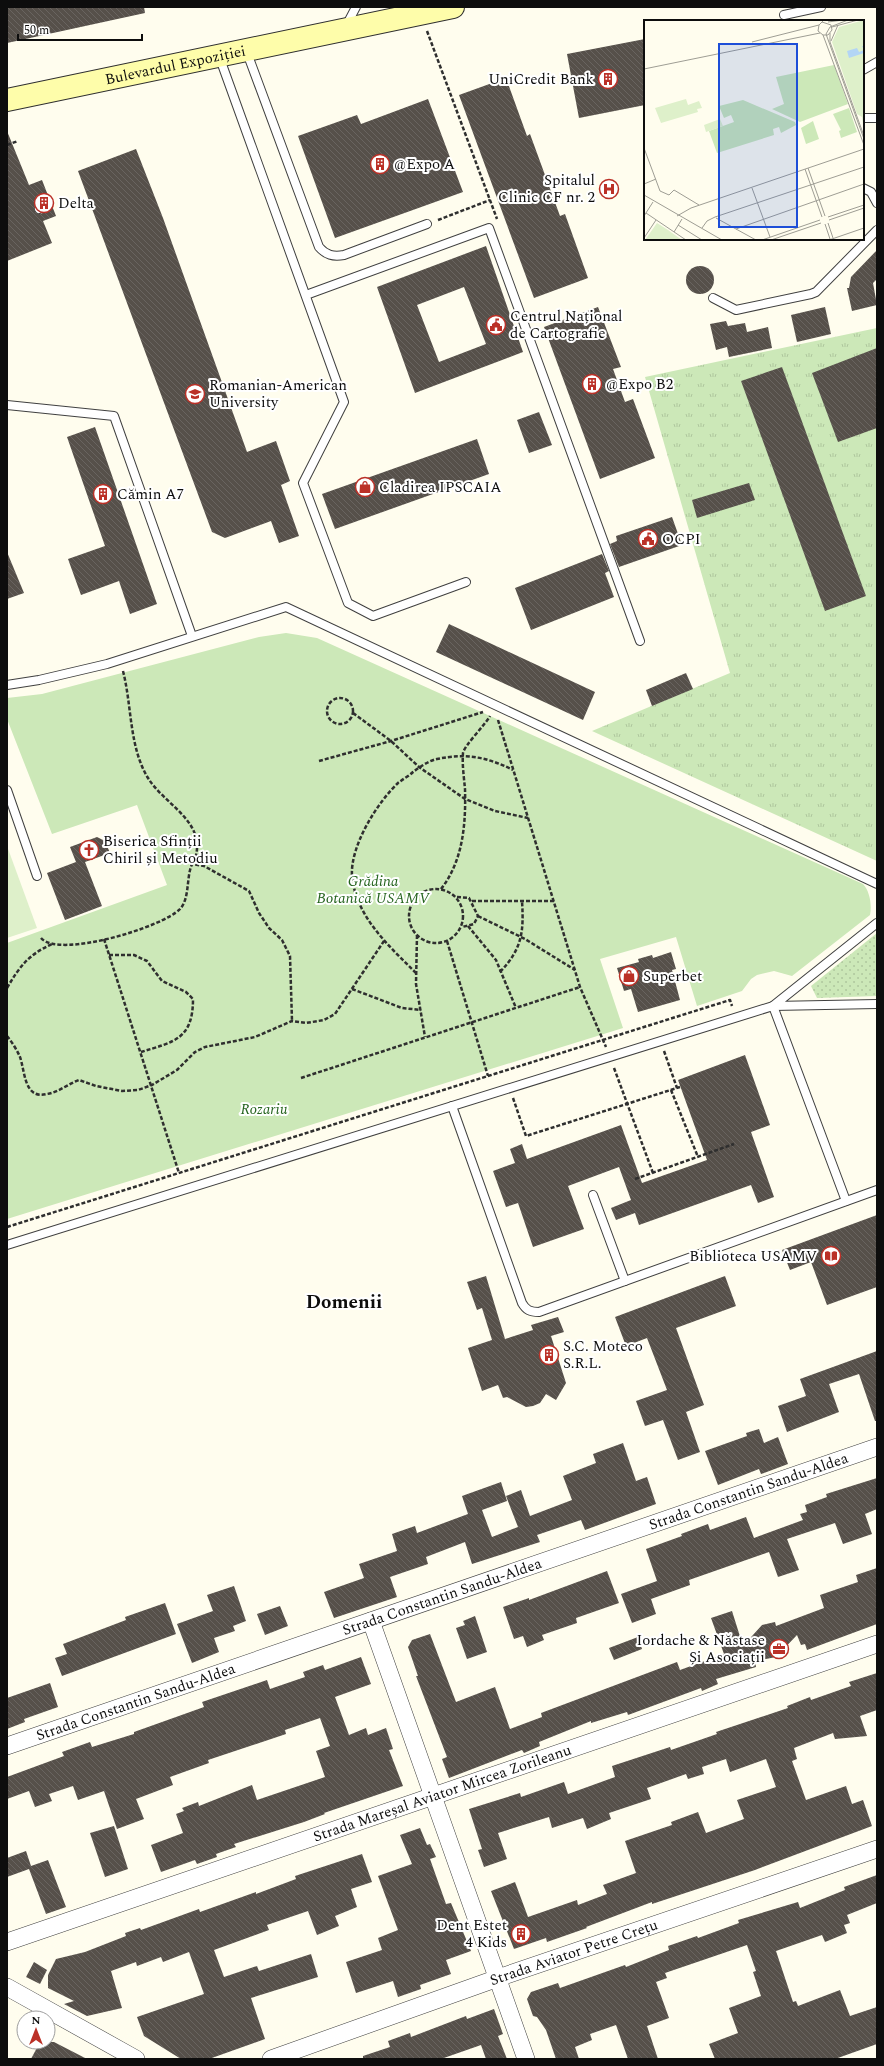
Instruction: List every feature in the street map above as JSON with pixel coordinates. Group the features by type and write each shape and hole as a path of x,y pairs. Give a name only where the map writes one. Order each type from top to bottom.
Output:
{"street":[{"name":"Bulevardul Expoziției","path":"7,100 453,7"},
{"name":"Strada Constantin Sandu-Aldea","path":"7,1746 877,1447"},
{"path":"371,1620 526,2059"},
{"name":"Strada Mareșal Aviator Mircea Zorileanu","path":"7,1942 877,1644"},
{"name":"Strada Aviator Petre Crețu","path":"271,2059 498,1978 877,1849"},
{"path":"7,1987 136,2059"}],"lane":[{"path":"344,29 356,7"},
{"path":"784,15 821,7"},
{"path":"246,50 319,247 323,252 329,255 344,255 427,224"},
{"path":"219,55 344,402 304,483 348,603 373,616 466,582"},
{"path":"864,69 877,62"},
{"path":"864,118 877,118"},
{"path":"864,188 871,192 877,203"},
{"path":"306,295 489,228 640,641"},
{"path":"712,298 736,310 811,294 877,230"},
{"path":"7,405 114,416 192,636"},
{"path":"7,685 39,680 120,660 286,607 877,884"},
{"path":"7,790 37,876"},
{"path":"773,1006 877,923"},
{"path":"7,1245 773,1006 877,1004"},
{"path":"773,1006 846,1201"},
{"path":"452,1106 522,1303 526,1309 539,1312 877,1190"},
{"path":"593,1194 625,1281"}],"path":[{"path":"420,14 490,200 427,224"},
{"path":"7,145 18,140"},
{"path":"41,938 52,944 76,945 104,939 170,917 181,908 185,897 191,866 196,857 196,841 192,826 178,809 159,792 148,777 135,746 132,714 120,660"},
{"path":"353,713 350,720 346,723 336,724 328,717 327,706 334,698 345,698 352,705 353,713 391,741 419,767 465,799 495,811 528,819"},
{"path":"319,761 492,710 486,723 463,751 465,799 462,841 456,863 449,879 441,889"},
{"path":"497,715 580,987 610,1057 653,1173"},
{"path":"416,973 384,941 364,913 358,899 352,876 353,862 362,834 399,783 419,767 435,759 463,757 492,760 513,770"},
{"path":"193,864 204,866 249,891 259,914 269,928 282,940 290,956 292,1021"},
{"path":"441,889 450,892 456,897 464,912 462,927 455,936 447,941 438,943 429,942 417,935 410,925 409,917 413,902 425,891 441,889"},
{"path":"456,897 467,897 472,901 478,916 522,937 575,971"},
{"path":"472,901 554,901"},
{"path":"500,972 512,959 522,937 522,901"},
{"path":"462,927 474,924 478,916"},
{"path":"468,926 490,952 516,1008"},
{"path":"417,935 416,973 420,1010 426,1037"},
{"path":"104,939 179,1173"},
{"path":"7,1036 20,1058 23,1075 28,1088 36,1094 48,1094 79,1080 96,1086 122,1091 138,1090 152,1085 178,1070 194,1052 205,1047 254,1037 292,1021 306,1023 324,1020 335,1014 384,941"},
{"path":"447,941 488,1076"},
{"path":"7,988 24,962 36,952 52,944"},
{"path":"109,956 134,955 147,961 162,981 186,992 193,1000 192,1016 183,1034 174,1042 141,1052"},
{"path":"300,1078 580,987"},
{"path":"352,989 396,1006 420,1010"},
{"path":"7,1227 730,1000 736,1018"},
{"path":"510,1088 526,1136 679,1088 660,1041"},
{"path":"671,1090 698,1157"},
{"path":"635,1179 734,1144"}],"green space":[{"path":"877,328 877,861 592,731 730,673 645,377"},
{"name":"Grădina Botanică USAMV","path":"286,633 317,638 863,884 870,899 870,915 792,976 774,971 757,975 751,979 742,991 697,1006 676,937 600,959 623,1028 7,1219 7,943 167,885 137,805 52,834 7,719 7,698 42,694 259,637"},
{"path":"7,846 37,928 7,938"},
{"path":"877,933 877,996 817,998 811,986"}],"building":[{"path":"7,7 144,7 145,13 7,43"},
{"name":"UniCredit Bank","path":"644,39 644,105 579,118 567,54"},
{"path":"506,78 527,136 530,134 560,216 565,214 588,278 534,298 459,95"},
{"name":"@Expo A","path":"428,99 463,192 335,238 298,136 357,115 361,124"},
{"path":"7,131 29,185 42,180 56,216 43,221 52,243 7,261","holes":["46,201 50,204 49,209 41,214 36,213 34,209 35,206"]},
{"path":"136,149 163,218 247,452 276,441 290,481 281,485 299,536 279,543 271,521 225,538 212,532 78,171"},
{"name":"Centrul Național de Cartografie","path":"486,246 523,352 415,393 377,287","holes":["464,287 486,344 439,362 417,305"]},
{"path":"877,250 877,279 873,283 877,305 852,311 847,288 849,288 851,277"},
{"path":"700,266 710,270 714,280 710,290 700,294 690,290 686,280 690,270"},
{"name":"@Expo B2","path":"598,307 621,367 613,369 625,402 633,399 655,458 600,479 544,327"},
{"path":"825,307 831,334 797,342 791,315"},
{"path":"726,321 728,326 745,323 747,332 768,327 772,348 729,357 727,347 716,350 710,324"},
{"path":"877,348 877,428 838,442 812,373"},
{"path":"782,367 866,596 825,611 741,381"},
{"path":"539,412 552,445 529,453 517,420"},
{"name":"Cămin A7","path":"95,427 157,604 130,614 119,581 81,595 68,559 105,546 67,437"},
{"path":"477,439 489,474 335,529 322,494"},
{"path":"749,483 755,500 697,518 692,500"},
{"name":"OCPI","path":"672,517 682,545 619,567 610,544 617,541 616,536"},
{"path":"7,552 24,593 7,599"},
{"path":"602,554 609,571 605,573 614,597 531,630 515,588"},
{"path":"449,624 595,692 583,720 436,652"},
{"path":"686,673 693,689 652,706 646,690"},
{"path":"97,837 105,841 110,853 85,862 102,906 65,920 47,873 76,862 70,847"},
{"path":"671,952 676,969 672,970 680,1000 638,1012 631,989 624,991 617,968 639,962 638,959 652,955 653,958"},
{"path":"745,1055 770,1125 751,1132 774,1197 758,1203 751,1185 639,1225 635,1213 616,1220 611,1208 631,1200 619,1167 568,1186 584,1229 533,1247 518,1203 506,1207 493,1171 515,1163 510,1149 522,1144 527,1159 621,1125 642,1183 707,1160 678,1080"},
{"name":"Biblioteca USAMV","path":"877,1215 877,1287 827,1305 811,1262 790,1270 782,1250"},
{"path":"486,1276 505,1339 533,1330 531,1325 558,1317 564,1332 551,1336 566,1383 556,1400 546,1394 540,1403 526,1407 507,1397 503,1398 498,1385 482,1391 468,1348 492,1340 482,1308 477,1310 467,1282"},
{"path":"725,1276 736,1306 676,1328 704,1405 686,1412 700,1452 678,1460 663,1420 645,1426 636,1401 667,1390 647,1338 626,1346 615,1317"},
{"path":"877,1351 877,1421 875,1421 859,1374 829,1384 839,1412 787,1432 778,1406 806,1396 800,1379"},
{"path":"759,1429 764,1443 778,1437 788,1464 761,1474 759,1469 718,1485 705,1451 747,1436 746,1433"},
{"path":"623,1443 636,1481 647,1477 656,1504 585,1530 581,1520 537,1535 540,1542 472,1564 465,1542 426,1557 428,1564 390,1577 397,1597 334,1618 324,1592 364,1578 359,1564 397,1551 392,1534 415,1526 417,1533 468,1514 462,1496 501,1482 507,1501 482,1510 492,1537 518,1527 506,1496 521,1490 530,1516 572,1500 563,1476 596,1463 593,1454"},
{"path":"877,1478 877,1509 865,1514 872,1534 843,1544 835,1523 787,1539 799,1570 778,1577 769,1552 689,1580 690,1585 651,1599 656,1614 632,1623 621,1594 657,1581 646,1549 682,1536 681,1534 708,1524 710,1530 746,1517 754,1538 803,1520 800,1514 807,1512 805,1505 827,1497 826,1494"},
{"path":"877,1568 877,1624 807,1650 805,1644 801,1645 797,1635 776,1657 755,1661 756,1667 716,1679 718,1684 702,1691 701,1688 628,1715 627,1712 591,1723 591,1721 539,1742 540,1746 524,1753 522,1750 449,1778 442,1759 447,1757 416,1676 418,1676 408,1647 412,1640 430,1634 456,1702 495,1687 510,1729 542,1717 541,1713 677,1662 680,1670 724,1654 711,1618 732,1611 743,1646 762,1625 775,1622 776,1626 824,1608 820,1595 858,1582 856,1575"},
{"path":"607,1571 619,1603 576,1618 577,1623 542,1635 544,1640 527,1647 523,1636 514,1639 503,1607 529,1598 529,1600"},
{"path":"234,1586 246,1621 233,1626 235,1631 214,1638 219,1652 192,1663 177,1624 213,1611 207,1595"},
{"path":"165,1603 176,1634 62,1676 55,1658 67,1654 63,1644 126,1620 125,1617"},
{"path":"280,1606 288,1626 265,1635 257,1614"},
{"path":"475,1616 487,1652 467,1659 456,1628 465,1625 463,1621"},
{"path":"638,1637 642,1649 614,1660 609,1648"},
{"path":"361,1657 371,1684 335,1697 349,1735 366,1728 368,1735 386,1728 393,1749 389,1750 403,1786 324,1813 325,1814 304,1822 234,1844 236,1847 216,1854 217,1857 197,1864 195,1860 161,1872 151,1845 183,1833 176,1814 184,1811 182,1808 198,1802 199,1806 252,1785 257,1800 325,1777 316,1751 330,1746 320,1718 285,1730 286,1734 208,1760 209,1763 170,1777 173,1785 136,1799 144,1819 117,1829 104,1791 78,1800 73,1786 49,1794 52,1801 35,1807 29,1791 7,1799 7,1777 64,1756 62,1752 90,1742 92,1747 134,1734 134,1732 204,1707 202,1702 267,1680 270,1689 305,1677 303,1672 323,1665 325,1670"},
{"path":"877,1673 877,1710 860,1716 867,1736 835,1739 833,1733 794,1748 797,1759 792,1761 806,1800 846,1786 852,1804 863,1800 872,1826 755,1870 652,1904 652,1902 547,1942 546,1938 514,1949 491,1891 515,1882 528,1917 577,1900 578,1905 607,1894 603,1885 636,1873 625,1841 672,1825 671,1822 698,1812 706,1833 744,1819 737,1800 776,1787 766,1759 730,1772 726,1759 702,1767 704,1774 688,1779 686,1774 647,1788 651,1799 609,1813 611,1819 587,1829 583,1818 552,1828 549,1817 498,1833 507,1859 484,1867 478,1850 482,1849 469,1809 520,1793 521,1797 564,1782 568,1794 615,1777 612,1766 670,1747 671,1750 717,1734 716,1732 788,1708 787,1706 810,1697 811,1700 851,1686 849,1682"},
{"path":"50,1683 58,1707 24,1719 25,1722 7,1729 7,1698"},
{"path":"114,1826 128,1869 105,1877 90,1833"},
{"path":"420,1828 427,1845 430,1844 436,1857 430,1859 446,1904 451,1903 471,1951 446,1960 451,1974 420,1985 421,1989 398,1997 393,1981 356,1993 346,1962 382,1950 378,1938 398,1930 378,1876 412,1864 400,1835"},
{"path":"26,1851 31,1866 48,1860 66,1907 46,1914 29,1869 7,1877 7,1858"},
{"path":"362,1854 372,1882 351,1889 357,1907 335,1916 339,1926 317,1935 308,1911 267,1925 269,1930 214,1950 224,1977 257,1966 259,1971 311,1954 318,1977 251,1998 265,2039 209,2059 181,2059 144,2036 137,2017 204,1994 189,1952 163,1962 161,1957 137,1966 136,1962 111,1971 122,2008 87,2016 64,2004 74,2001 48,1988 48,1975 56,1959 85,1952 126,1936 125,1933 140,1928 141,1930 199,1909 200,1912 256,1892 256,1894 296,1879 295,1876"},
{"path":"877,1875 877,1903 847,1915 850,1923 844,1925 847,1933 825,1942 822,1935 776,1951 793,2002 796,2001 798,2006 840,1990 850,2016 877,2007 877,2044 835,2059 715,2059 709,2044 738,2033 729,2008 761,1996 753,1972 756,1971 747,1945 665,1973 667,1978 656,1982 669,2018 647,2026 658,2059 628,2059 616,2025 590,2034 592,2040 575,2047 579,2059 556,2059 546,2030 537,2017 533,2016 527,1999 531,1992 558,1983 560,1988 625,1965 626,1967 669,1950 668,1946 697,1936 698,1938 739,1923 738,1920 798,1902 800,1908 845,1890 844,1887"},
{"path":"34,1962 47,1970 40,1984 26,1977"},
{"path":"494,2009 503,2034 498,2036 507,2059 486,2059 481,2045 441,2059 363,2059 363,2056 390,2047 388,2041 410,2033 411,2037 466,2016 467,2019"},
{"path":"56,2043 87,2059 31,2059 36,2050 56,2050"}],"place":[{"name":"UniCredit Bank","path":"608,79"},
{"name":"@Expo A","path":"380,164"},
{"name":"Spitalul Clinic CF nr. 2","path":"609,189"},
{"name":"Delta","path":"44,203"},
{"name":"Centrul Național de Cartografie","path":"496,325"},
{"name":"@Expo B2","path":"592,384"},
{"name":"Romanian-American University","path":"195,394"},
{"name":"Cladirea IPSCAIA","path":"365,487"},
{"name":"Cămin A7","path":"103,494"},
{"name":"OCPI","path":"648,539"},
{"name":"Biserica Sfinții Chiril și Metodiu","path":"89,850"},
{"name":"Superbet","path":"629,976"},
{"name":"Biblioteca USAMV","path":"831,1256"},
{"name":"S.C. Moteco S.R.L.","path":"549,1355"},
{"name":"Iordache & Năstase Și Asociații","path":"779,1649"},
{"name":"Dent Estet 4 Kids","path":"521,1934"}],"district":[{"name":"Domenii","path":"344,1302"}],"park label":[{"name":"Rozariu","path":"264,1109"}]}
